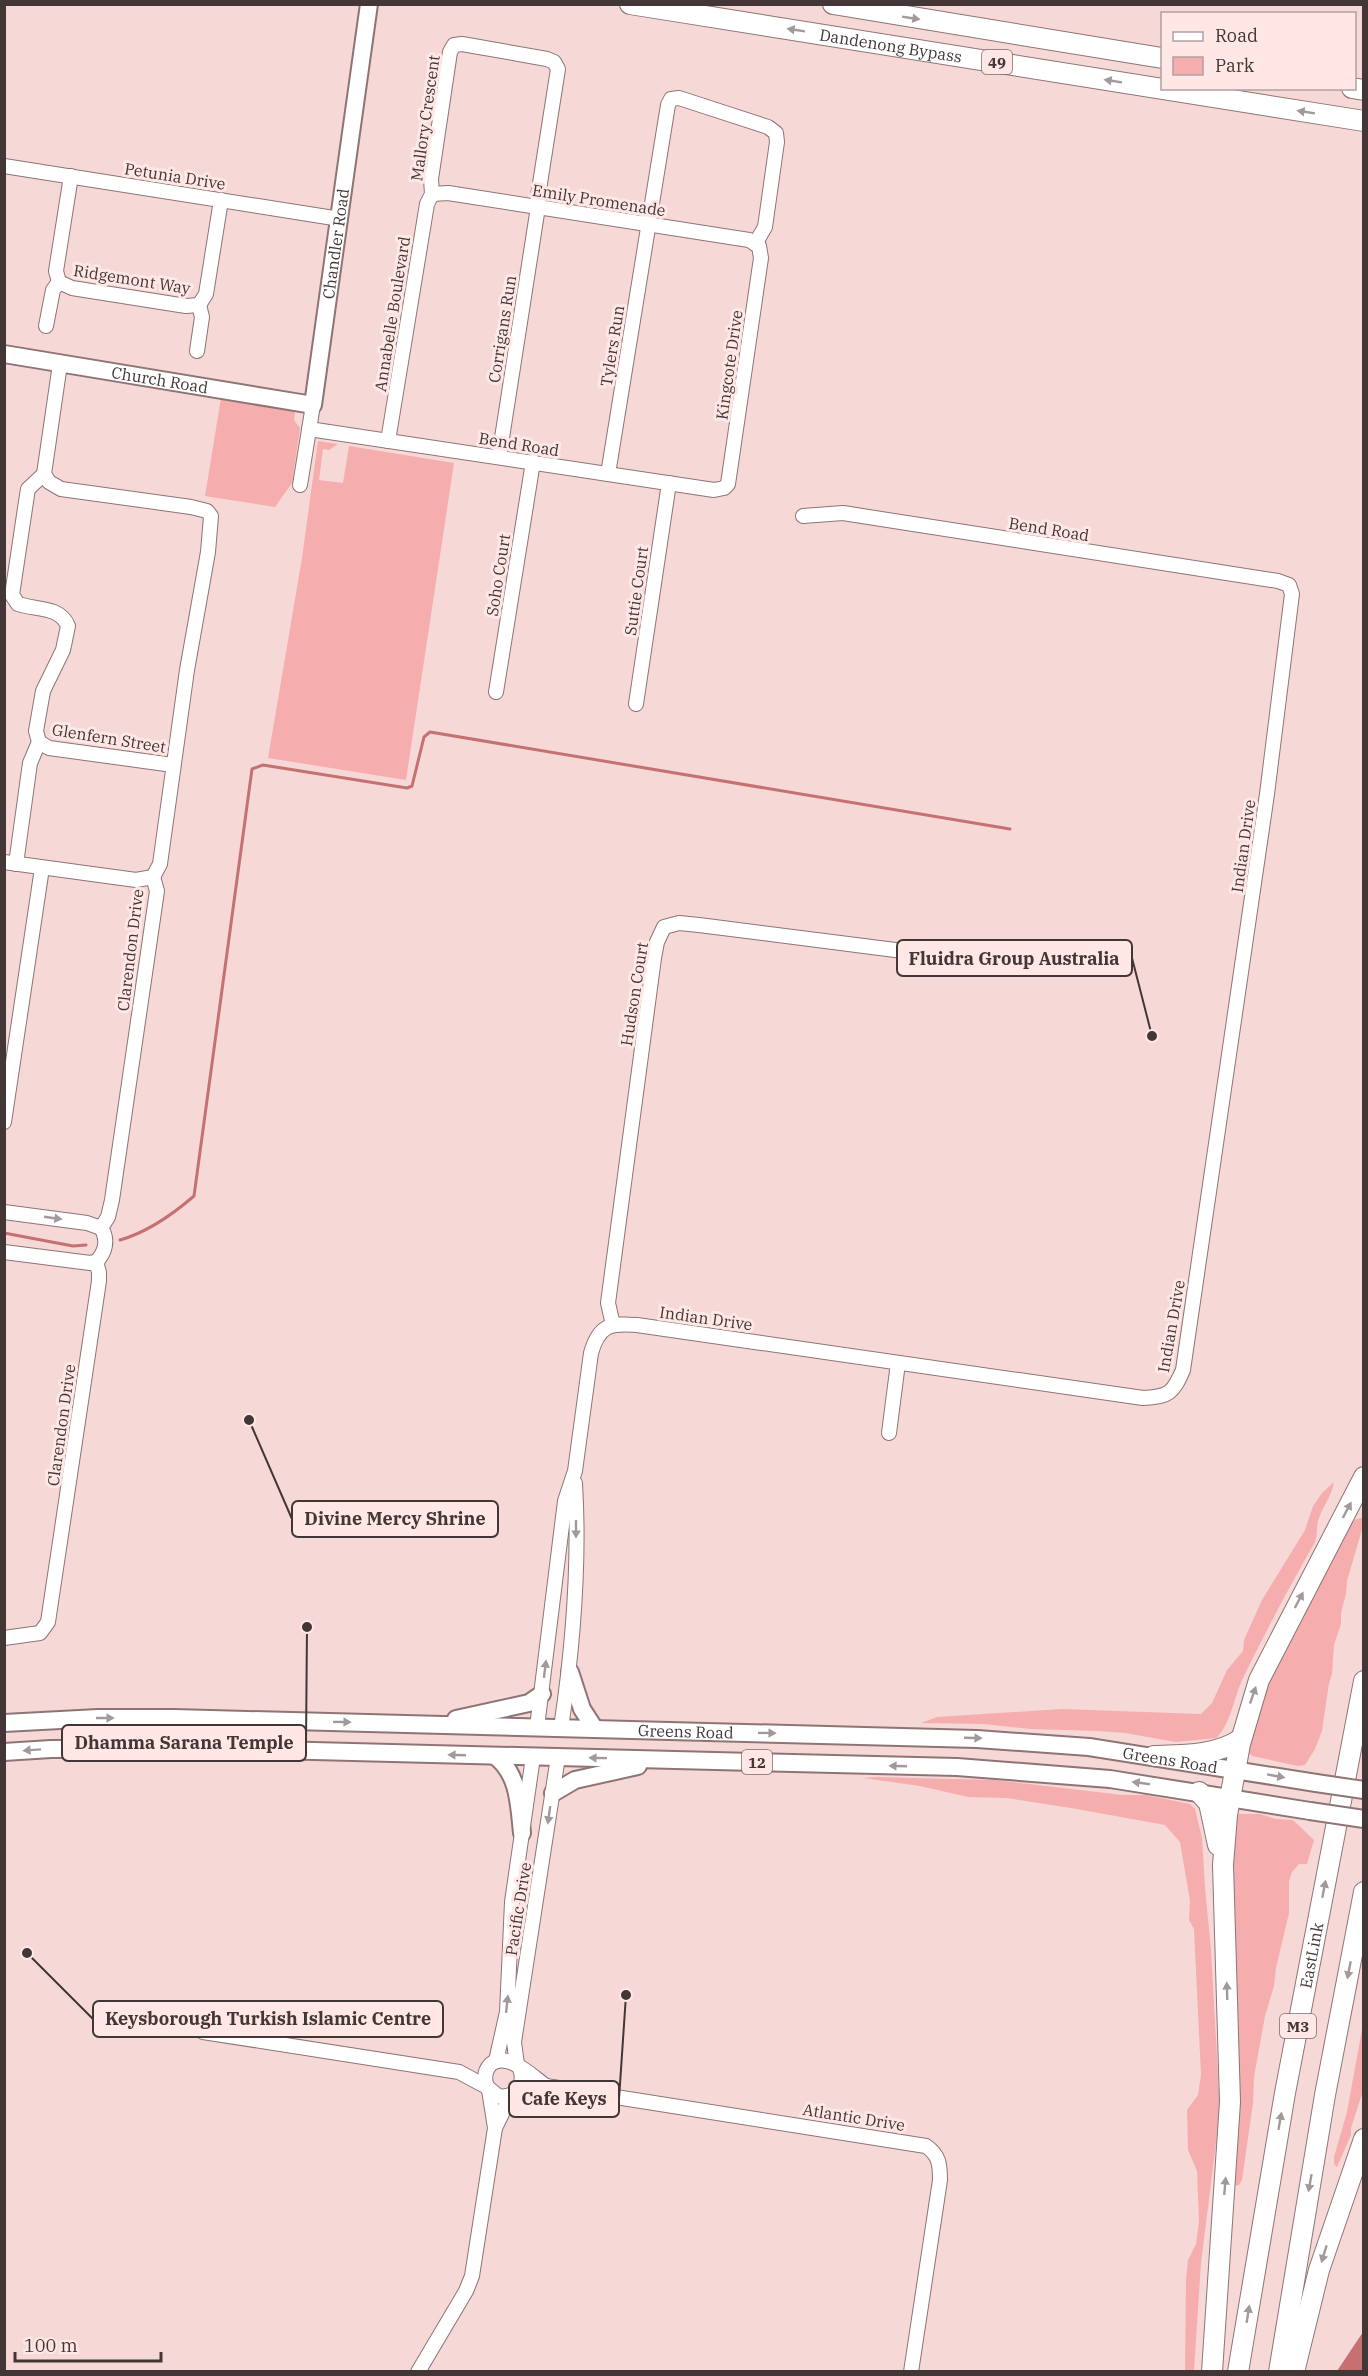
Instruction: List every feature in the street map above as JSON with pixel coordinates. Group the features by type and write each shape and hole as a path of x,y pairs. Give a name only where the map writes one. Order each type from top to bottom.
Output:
{"highway":[{"name":"Dandenong Bypass","path":"630,4 1161,89"},
{"name":"Dandenong Bypass","path":"833,4 1161,58"},
{"name":"Dandenong Bypass","path":"1170,90 1364,121"},
{"path":"1212,2372 1230,2102 1224,1842 1235,1769 1252,1698 1266,1665 1364,1477"},
{"name":"EastLink","path":"1238,2372 1285,2093 1364,1681"},
{"path":"1154,1755 1207,1752 1230,1746 1241,1740"},
{"path":"1199,1792 1209,1803 1213,1818 1224,1889"},
{"name":"M3","path":"1279,2372 1323,2107 1364,1892"},
{"path":"1294,2372 1323,2259 1364,2139"}],"main road":[{"name":"Chandler Road","path":"313,405 369,4"},
{"name":"Church Road","path":"4,354 313,405"},
{"path":"570,1672 582,1709 595,1729"},
{"path":"429,1724 529,1703 542,1694"},
{"name":"Greens Road","path":"4,1723 98,1718 174,1718 977,1738 1154,1755 1364,1790"},
{"path":"533,1757 537,1727"},
{"path":"558,1757 561,1728"},
{"name":"Greens Road","path":"4,1752 126,1747 1012,1770 1110,1779 1364,1819"},
{"path":"495,1756 504,1762 512,1775 518,1796 522,1833"},
{"path":"553,1793 574,1780 633,1767 681,1760"}],"street":[{"name":"Mallory Crescent","path":"432,194 431,179 450,52 453,45 462,44 547,59 557,66 558,74 538,207"},
{"name":"Tylers Run","path":"608,474 647,224 668,105 671,99 679,98 768,127 776,133 777,142 765,227 757,245"},
{"name":"Petunia Drive","path":"4,166 340,219"},
{"path":"46,326 53,290 59,282 56,271 71,176"},
{"name":"Emily Promenade","path":"432,194 448,192 749,240 757,245"},
{"name":"Annabelle Boulevard","path":"388,441 427,204 432,194"},
{"path":"197,351 202,317 199,305 206,294 221,200"},
{"name":"Corrigans Run","path":"499,457 538,207"},
{"name":"Kingcote Drive","path":"724,488 728,484 761,258 757,245"},
{"name":"Ridgemont Way","path":"59,282 68,287 186,306 199,305"},
{"path":"44,474 60,364"},
{"name":"Chandler Road","path":"300,485 313,405"},
{"name":"Bend Road","path":"309,429 714,490 724,488"},
{"name":"Soho Court","path":"496,692 532,462"},
{"name":"Glenfern Street","path":"44,474 34,483 27,495 12,595 18,604 56,612 62,616 68,626 63,650 42,691 36,731 39,742 49,748 173,765"},
{"name":"Clarendon Drive","path":"4,1638 40,1634 48,1622 99,1281 96,1262 102,1256 106,1245 101,1228 108,1217 112,1200 157,891 153,877 160,864 173,765 208,552 211,516 207,511 191,507 61,489 49,482 44,474"},
{"name":"Suttie Court","path":"636,704 669,483"},
{"name":"Bend Road","path":"803,516 843,513 1278,581 1289,585"},
{"name":"Indian Drive","path":"613,1325 638,1325 1143,1398 1162,1397 1175,1388 1183,1370 1267,794 1292,594 1289,585"},
{"path":"39,742 30,763 10,863 136,880 153,877"},
{"path":"4,1122 42,868"},
{"name":"Hudson Court","path":"613,1325 608,1303 654,958 657,942 664,927 679,923 699,925 903,951 958,950"},
{"path":"4,1212 87,1223 101,1228"},
{"path":"4,1252 96,1262"},
{"path":"537,1727 565,1501 574,1471 591,1353 595,1340 603,1329 613,1325"},
{"path":"889,1433 898,1363"},
{"path":"561,1728 570,1672 576,1610 574,1471"},
{"name":"Pacific Drive","path":"494,2063 507,2012 512,1902 533,1757"},
{"name":"Pacific Drive","path":"519,2067 514,2042 558,1757"},
{"path":"190,2022 203,2032 459,2072 498,2096 513,2094"},
{"path":"459,2072 509,2060 519,2067 522,2082 495,2128"},
{"path":"418,2372 466,2291 472,2276 495,2128 485,2074 494,2063"},
{"name":"Atlantic Drive","path":"519,2067 546,2086"},
{"name":"Atlantic Drive","path":"513,2094 546,2086 914,2142 935,2152 939,2159 940,2180 911,2372"}],"green space":[{"path":"222,392 296,405 294,420 300,428 292,483 275,507 205,496"},
{"path":"318,441 338,444 329,450 323,449 319,480 343,483 349,446 454,463 406,780 268,758 302,558"},
{"path":"1334,1482 1318,1521 1315,1542 1259,1645 1242,1680 1225,1726 1216,1738 1176,1742 1125,1733 1030,1729 984,1724 921,1723 937,1717 1062,1709 1201,1714 1212,1703 1227,1670 1243,1651 1244,1640 1262,1600 1305,1530 1313,1506"},
{"path":"1362,1518 1363,1526 1347,1581 1341,1624 1334,1645 1332,1674 1322,1731 1315,1749 1305,1765 1298,1766 1252,1756 1248,1752 1251,1709 1349,1525 1356,1519"},
{"path":"863,1778 994,1780 1123,1795 1146,1795 1190,1804 1195,1809 1202,1838 1220,2111 1201,2263 1194,2371 1185,2371 1186,2280 1188,2260 1196,2244 1199,2221 1197,2171 1188,2150 1187,2110 1198,2095 1201,2075 1194,1929 1189,1920 1190,1901 1180,1842 1165,1825 1007,1798 968,1797 920,1786"},
{"path":"1239,1814 1260,1814 1276,1819 1293,1820 1314,1840 1307,1864 1299,1864 1292,1872 1289,1881 1289,1913 1274,1986 1265,2016 1254,2077 1253,2103 1242,2180 1239,2185 1233,2186 1231,1898 1234,1819"},
{"path":"1363,2024 1363,2091 1351,2128 1351,2135 1337,2167 1334,2164 1334,2157 1347,2112"}],"shaded area":[{"path":"1363,2332 1363,2371 1337,2371"}],"waterway":[{"path":"120,1240 159,1222 194,1196 252,769 263,765 407,788 412,786 424,737 430,732 1010,829"},
{"path":"4,1233 73,1246 86,1245"}],"place":[{"name":"Fluidra Group Australia","path":"1152,1036"},
{"name":"Divine Mercy Shrine","path":"249,1420"},
{"name":"Dhamma Sarana Temple","path":"307,1627"},
{"name":"Keysborough Turkish Islamic Centre","path":"27,1953"},
{"name":"Cafe Keys","path":"626,1995"}]}
